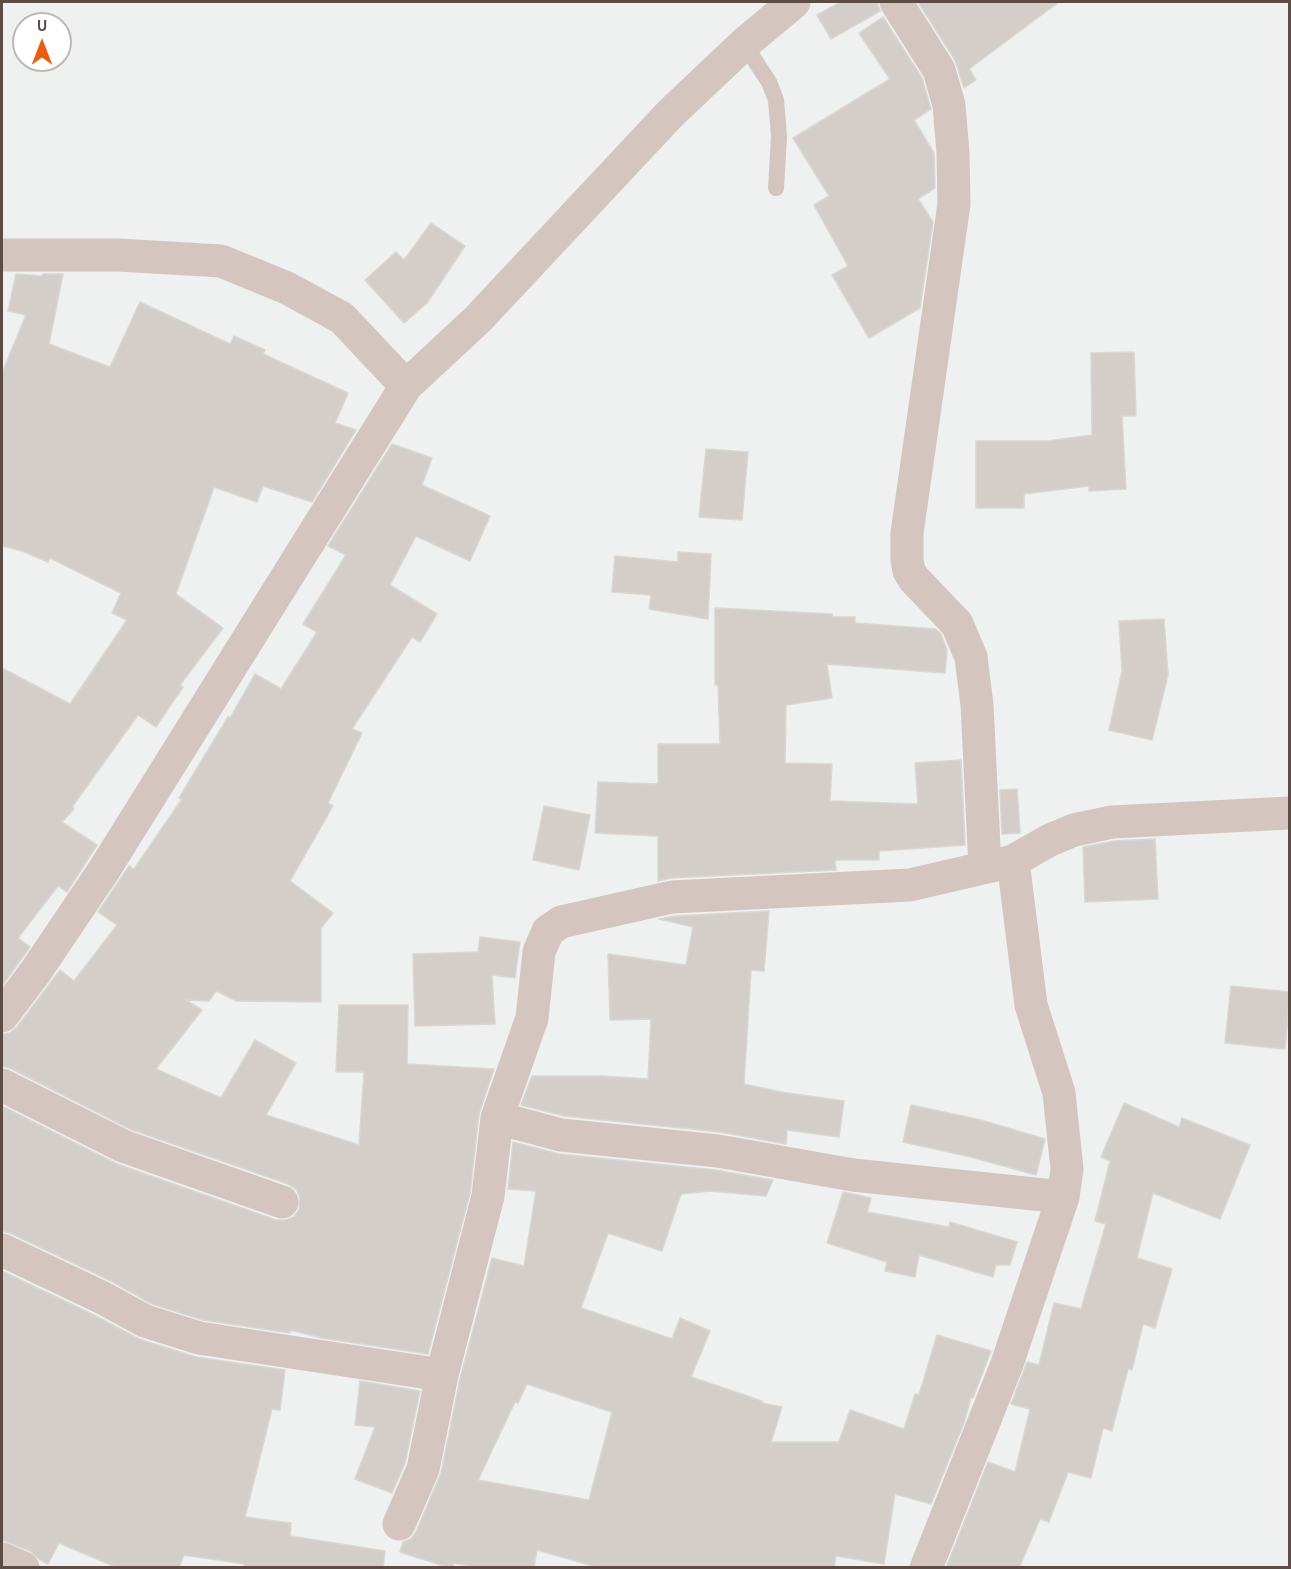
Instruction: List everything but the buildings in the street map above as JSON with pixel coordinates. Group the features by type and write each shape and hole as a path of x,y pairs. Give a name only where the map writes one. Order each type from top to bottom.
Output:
{"street":[{"path":"2,1016 36,971 104,870 406,386 478,319 670,114 744,44 794,2"},
{"path":"896,2 939,70 949,105 953,153 954,204 907,533 907,560 909,571 914,579 957,624 971,657 999,864 1031,1005 1059,1093 1067,1169 1063,1197 1007,1364 926,1568"},
{"path":"2,255 118,255 221,261 286,288 342,318 406,386"},
{"path":"399,1524 423,1469 442,1375 488,1196 497,1118 532,1018 539,952 548,931 561,922 672,897 910,885 999,864 1074,830 1112,822 1290,813"},
{"path":"2,1085 123,1146 282,1202"},
{"path":"497,1118 561,1135 718,1151 854,1175 1063,1197"},
{"path":"2,1250 103,1298 145,1321 199,1338 442,1375"},
{"path":"2,1559 23,1568"}],"lane":[{"path":"744,44 769,82 776,100 779,136 776,188"}]}
